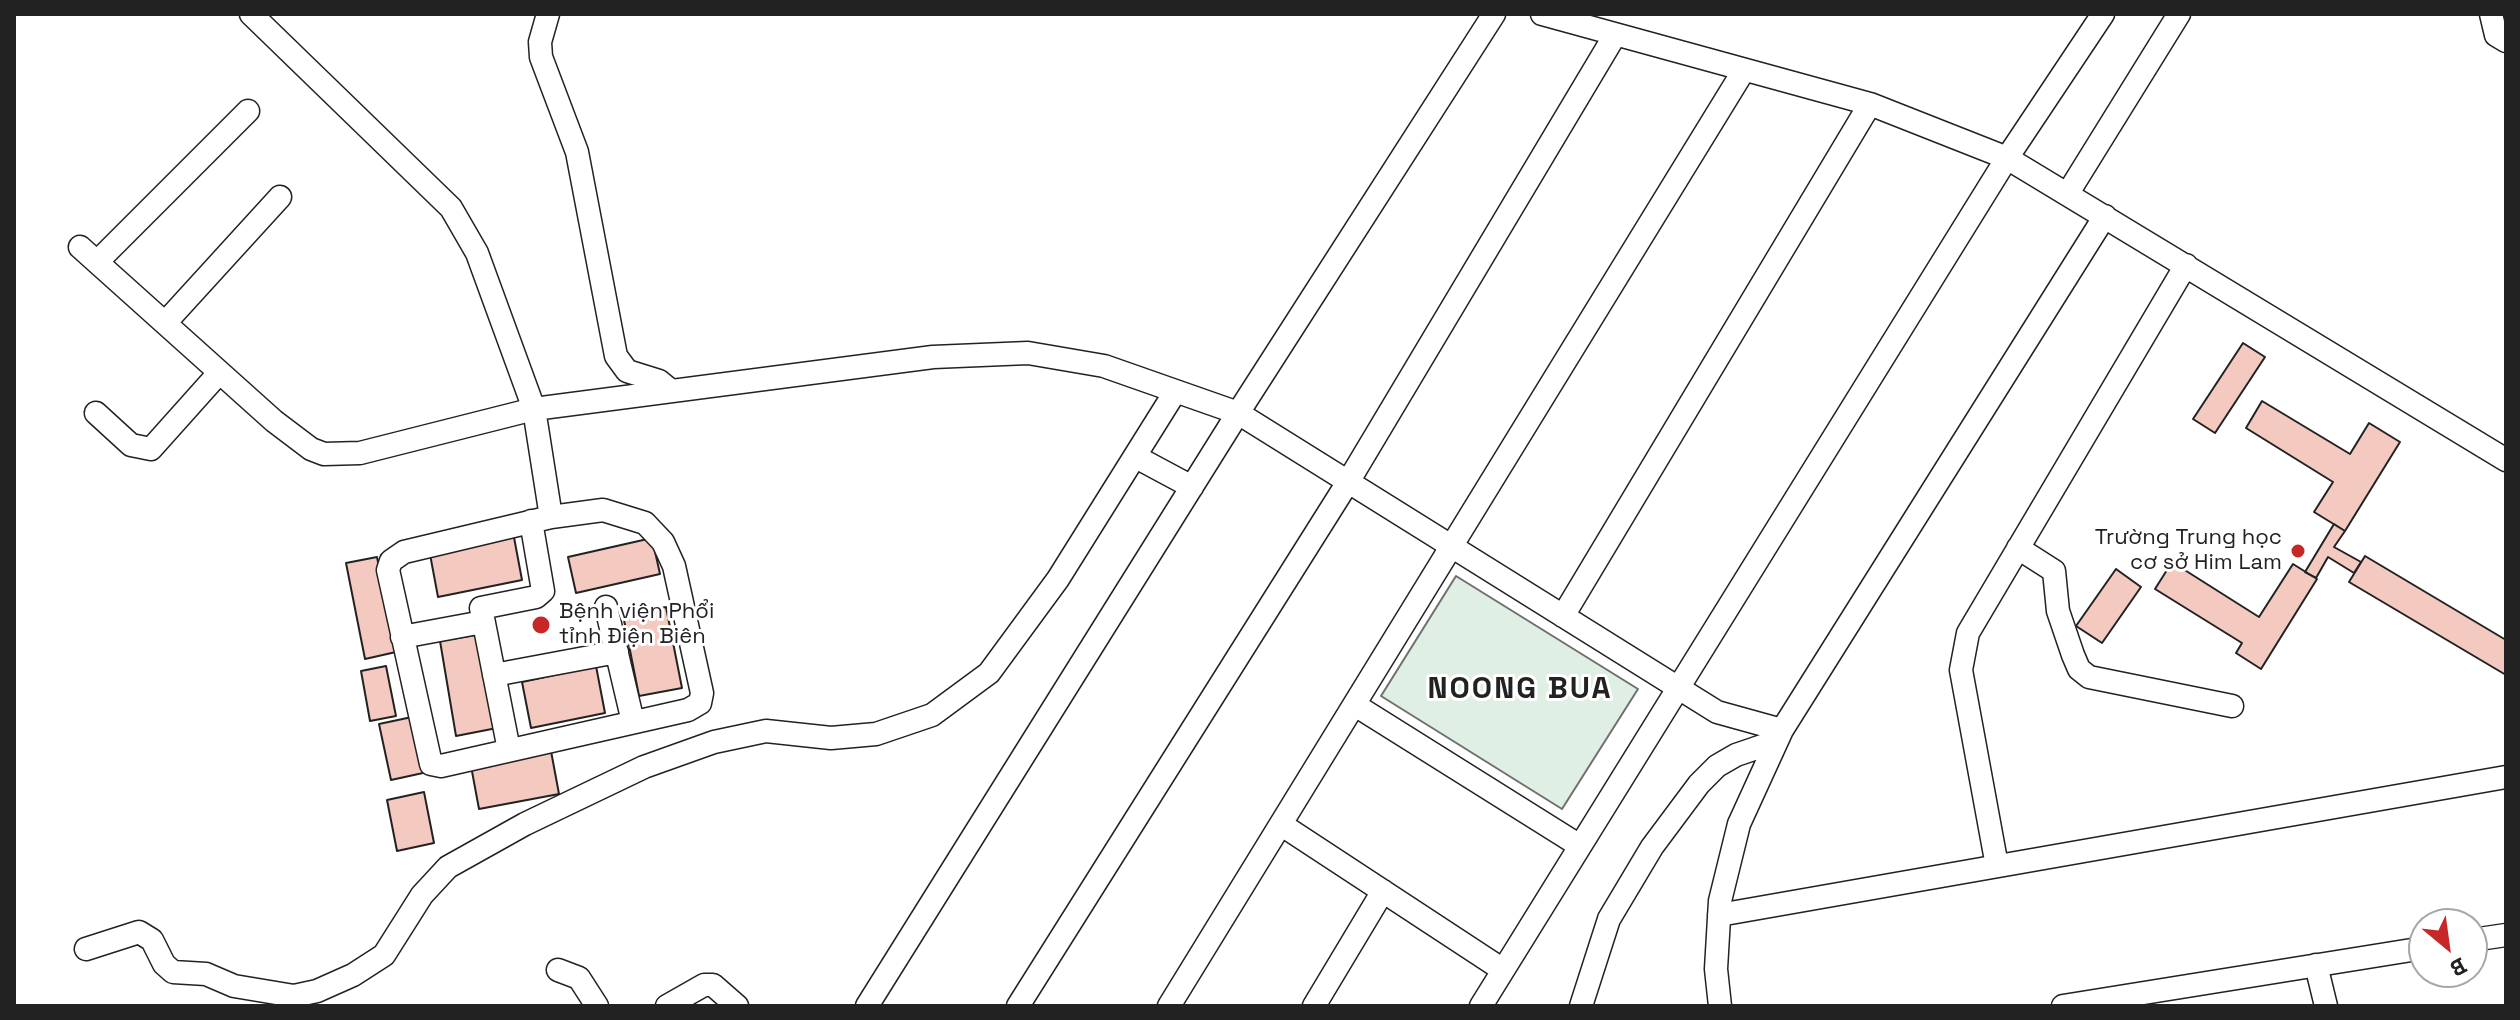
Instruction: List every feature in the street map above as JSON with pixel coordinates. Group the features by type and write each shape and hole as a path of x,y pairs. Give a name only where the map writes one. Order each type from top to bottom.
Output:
{"street":[{"path":"251,14 451,208 477,253 534,409 543,591 536,597 483,605 483,622 509,750"},
{"path":"548,14 540,42 541,57 577,152 616,356 627,371 659,381 671,391"},
{"path":"867,1006 1238,413 1494,14"},
{"path":"1542,14 1870,104 2007,158 2506,460"},
{"path":"1481,1006 2007,158 2103,14"},
{"path":"2064,190 2179,14"},
{"path":"2491,14 2496,35 2506,41"},
{"path":"1018,1006 1348,482 1615,35"},
{"path":"1169,1006 1744,70"},
{"path":"1563,616 1870,104"},
{"path":"248,111 89,255 219,373 311,449 324,454 360,453 534,409 933,357 1028,353 1104,366 1238,413 1717,712 1780,736"},
{"path":"165,323 280,197"},
{"path":"1720,1006 1716,969 1719,915 1739,824 1780,736 2105,216"},
{"path":"1997,866 1961,670 1968,633 2186,265"},
{"path":"96,413 131,445 151,449 219,373"},
{"path":"86,949 139,932 152,940 164,964 173,972 206,974 234,986 294,996 317,991 353,975 384,955 422,895 448,867 525,824 644,767 714,742 766,731 831,738 876,734 932,715 989,673 1058,579 1175,392"},
{"path":"1136,457 1192,487"},
{"path":"603,510 645,523 663,542 674,566 702,693 700,703 688,710 441,766 431,764 388,570 396,557 541,519 603,510"},
{"path":"2018,548 2054,571 2058,611 2079,669 2089,677 2232,706"},
{"path":"606,607 633,722"},
{"path":"402,637 483,622"},
{"path":"494,675 617,652"},
{"path":"1355,705 1580,846"},
{"path":"1581,1006 1609,919 1662,834 1699,784 1717,766 1780,736"},
{"path":"1719,915 2506,777"},
{"path":"1282,825 1503,970"},
{"path":"1314,1006 1383,891"},
{"path":"2063,1006 2408,951"},
{"path":"2316,965 2326,1006"},
{"path":"558,970 572,972 579,978 597,1006"},
{"path":"667,1006 704,985 713,985 737,1006"}],"green space":[{"path":"1456,576 1638,689 1562,809 1381,696"}],"building":[{"path":"2243,343 2265,357 2215,433 2193,419"},
{"path":"2262,401 2350,454 2369,423 2400,442 2345,531 2314,512 2333,482 2246,428"},
{"path":"2334,524 2345,531 2334,547 2361,562 2354,573 2328,557 2316,578 2305,572"},
{"path":"513,532 522,580 438,597 429,549"},
{"path":"652,538 660,574 576,593 568,557"},
{"path":"2365,556 2506,640 2506,675 2349,582"},
{"path":"377,557 396,652 365,659 346,563"},
{"path":"2172,562 2259,617 2293,564 2317,579 2261,669 2236,653 2242,643 2155,589"},
{"path":"2116,569 2141,587 2102,643 2076,626"},
{"path":"666,607 682,688 639,696 623,615"},
{"path":"481,634 497,728 456,736 440,641"},
{"path":"386,666 396,716 370,721 361,671"},
{"path":"596,666 605,713 531,728 522,682"},
{"path":"412,717 423,773 391,780 379,724"},
{"path":"551,751 559,794 479,809 471,766"},
{"path":"424,792 434,843 397,851 387,800"}],"place":[{"name":"Trường Trung học cơ sở Him Lam","path":"2298,551"},
{"name":"Bệnh viện Phổi tỉnh Điện Biên","path":"541,625"}],"district":[{"name":"NOONG BUA","path":"1520,690"}]}
